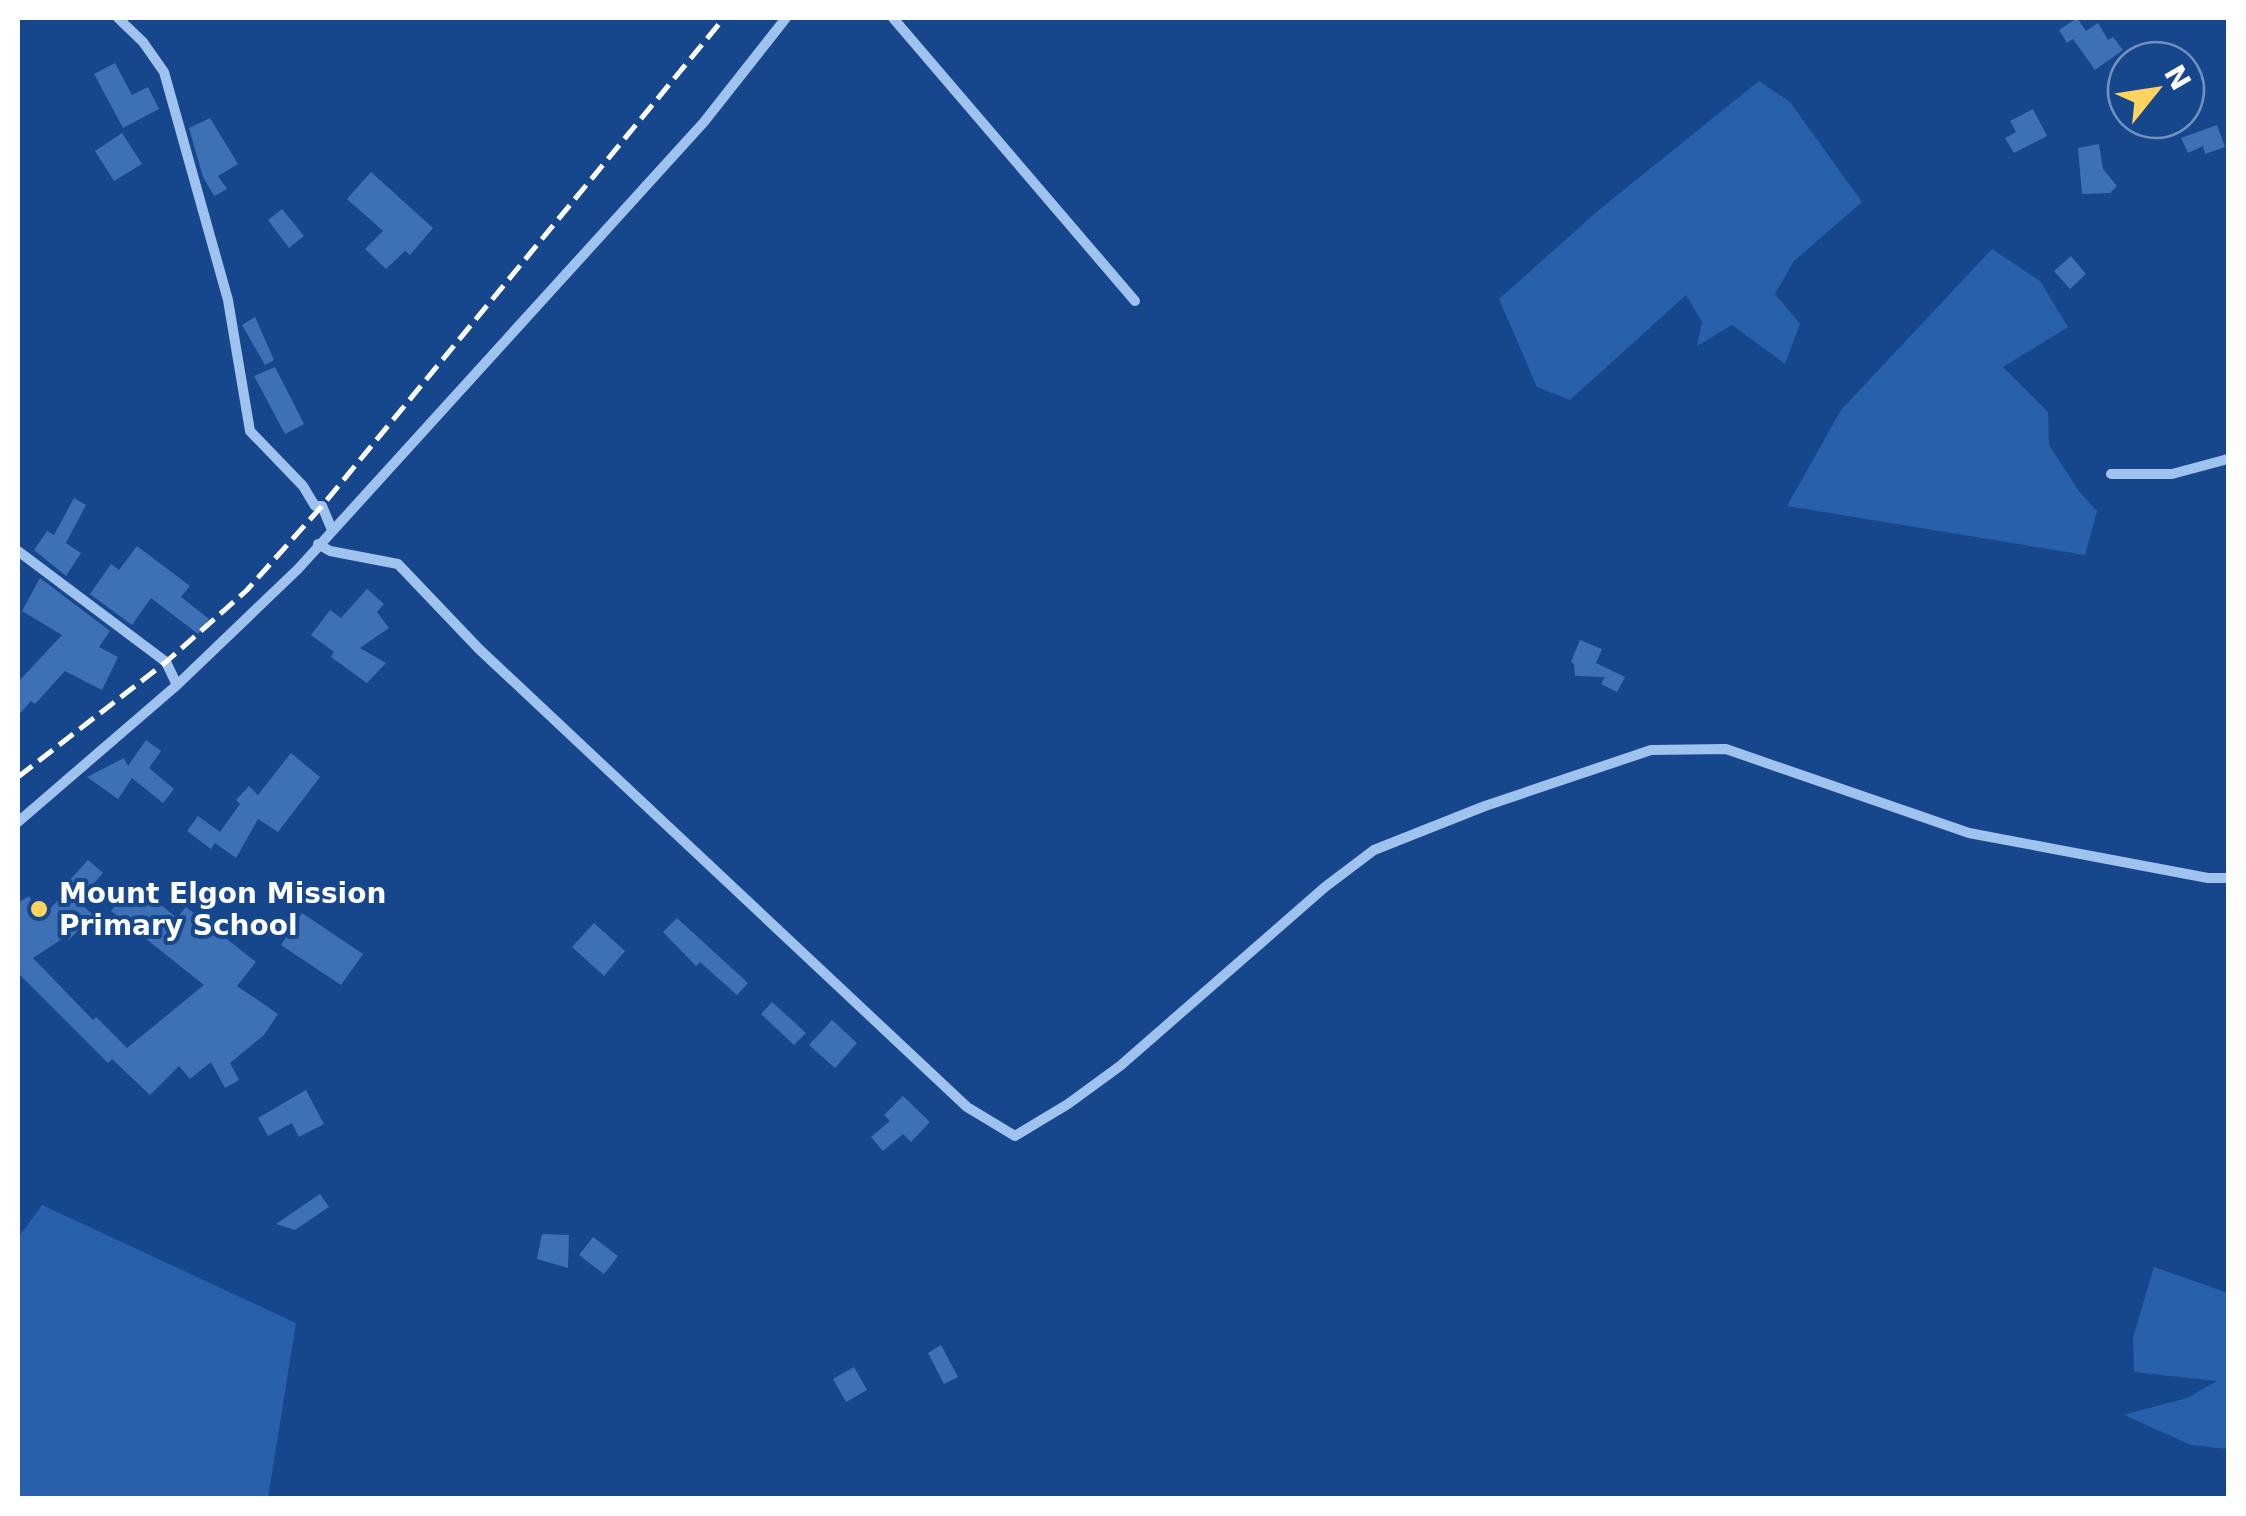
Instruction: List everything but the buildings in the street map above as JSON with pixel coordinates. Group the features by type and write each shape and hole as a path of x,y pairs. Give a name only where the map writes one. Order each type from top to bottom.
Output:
{"street":[{"path":"118,18 164,72 228,300 250,431 303,486 315,506 322,506 332,530"},
{"path":"18,822 177,686 274,593 704,122 786,18"},
{"path":"892,18 1135,302"},
{"path":"2111,474 2172,474 2228,459"},
{"path":"318,544 330,551 398,564 479,649 967,1107 1014,1136 1068,1104 1120,1066 1325,887 1374,850 1485,806 1650,750 1726,748 1969,833 2208,878 2228,878"},
{"path":"18,551 166,662 177,686"}],"shaded area":[{"path":"1759,81 1790,102 1862,202 1794,261 1775,294 1800,324 1785,364 1732,325 1697,346 1702,322 1686,295 1570,400 1537,387 1499,299 1600,209"},
{"path":"1992,249 2040,281 2068,327 2003,367 2048,412 2049,445 2078,490 2097,511 2085,555 1787,506 1841,410"},
{"path":"42,1205 296,1323 268,1498 18,1498 18,1238"},
{"path":"2154,1267 2228,1293 2228,1449 2191,1445 2124,1415 2187,1398 2217,1381 2134,1372 2133,1338"}],"railway":[{"path":"18,777 166,662 247,590 322,506 724,18"}],"place":[{"name":"Mount Elgon Mission Primary School","path":"39,909"}]}
